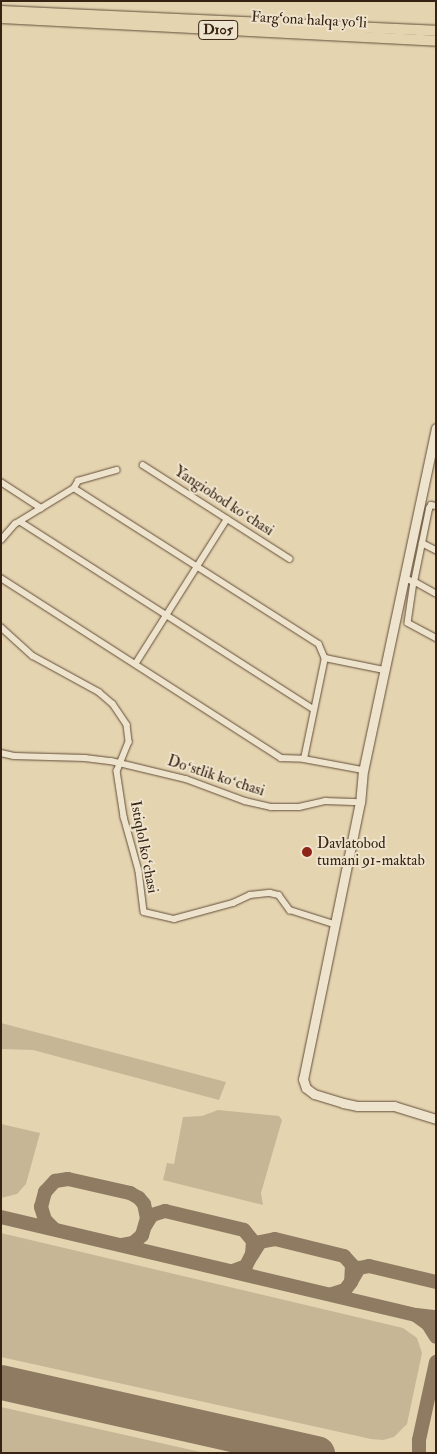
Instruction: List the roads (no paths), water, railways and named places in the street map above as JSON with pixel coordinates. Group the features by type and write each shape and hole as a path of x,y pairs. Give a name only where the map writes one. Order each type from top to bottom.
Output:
{"highway":[{"name":"Farg‘ona halqa yo‘li","path":"1,12 436,30"},
{"name":"Farg‘ona halqa yo‘li","path":"1,18 436,41"}],"street":[{"path":"436,428 363,770 360,802 303,1073 306,1088 314,1094 357,1106 389,1105 436,1119"},
{"name":"Yangiobod koʻchasi","path":"144,465 290,558"},
{"path":"1,540 8,529 74,488 78,481 116,470"},
{"path":"1,482 41,508"},
{"path":"74,488 198,565 319,644 325,658 304,759"},
{"path":"436,506 431,505 429,509 414,582 408,623 436,638"},
{"path":"136,663 227,519"},
{"path":"21,522 313,709"},
{"path":"422,543 436,550"},
{"path":"1,578 136,663 281,758 304,759 363,770"},
{"path":"405,578 436,594"},
{"path":"1,627 33,656 99,692 122,714 129,734 129,742 119,763"},
{"path":"325,658 384,670"},
{"name":"Doʻstlik koʻchasi","path":"1,753 14,756 85,758 119,763 186,779 245,801 271,807 298,807 325,801 360,802"},
{"name":"Istiqlol koʻchasi","path":"119,763 117,771 123,810 136,857 144,912 174,919 233,903 250,895 270,893 278,895 290,910 334,924"}],"place":[{"name":"Davlatobod tumani 91-maktab","path":"307,852"}]}
